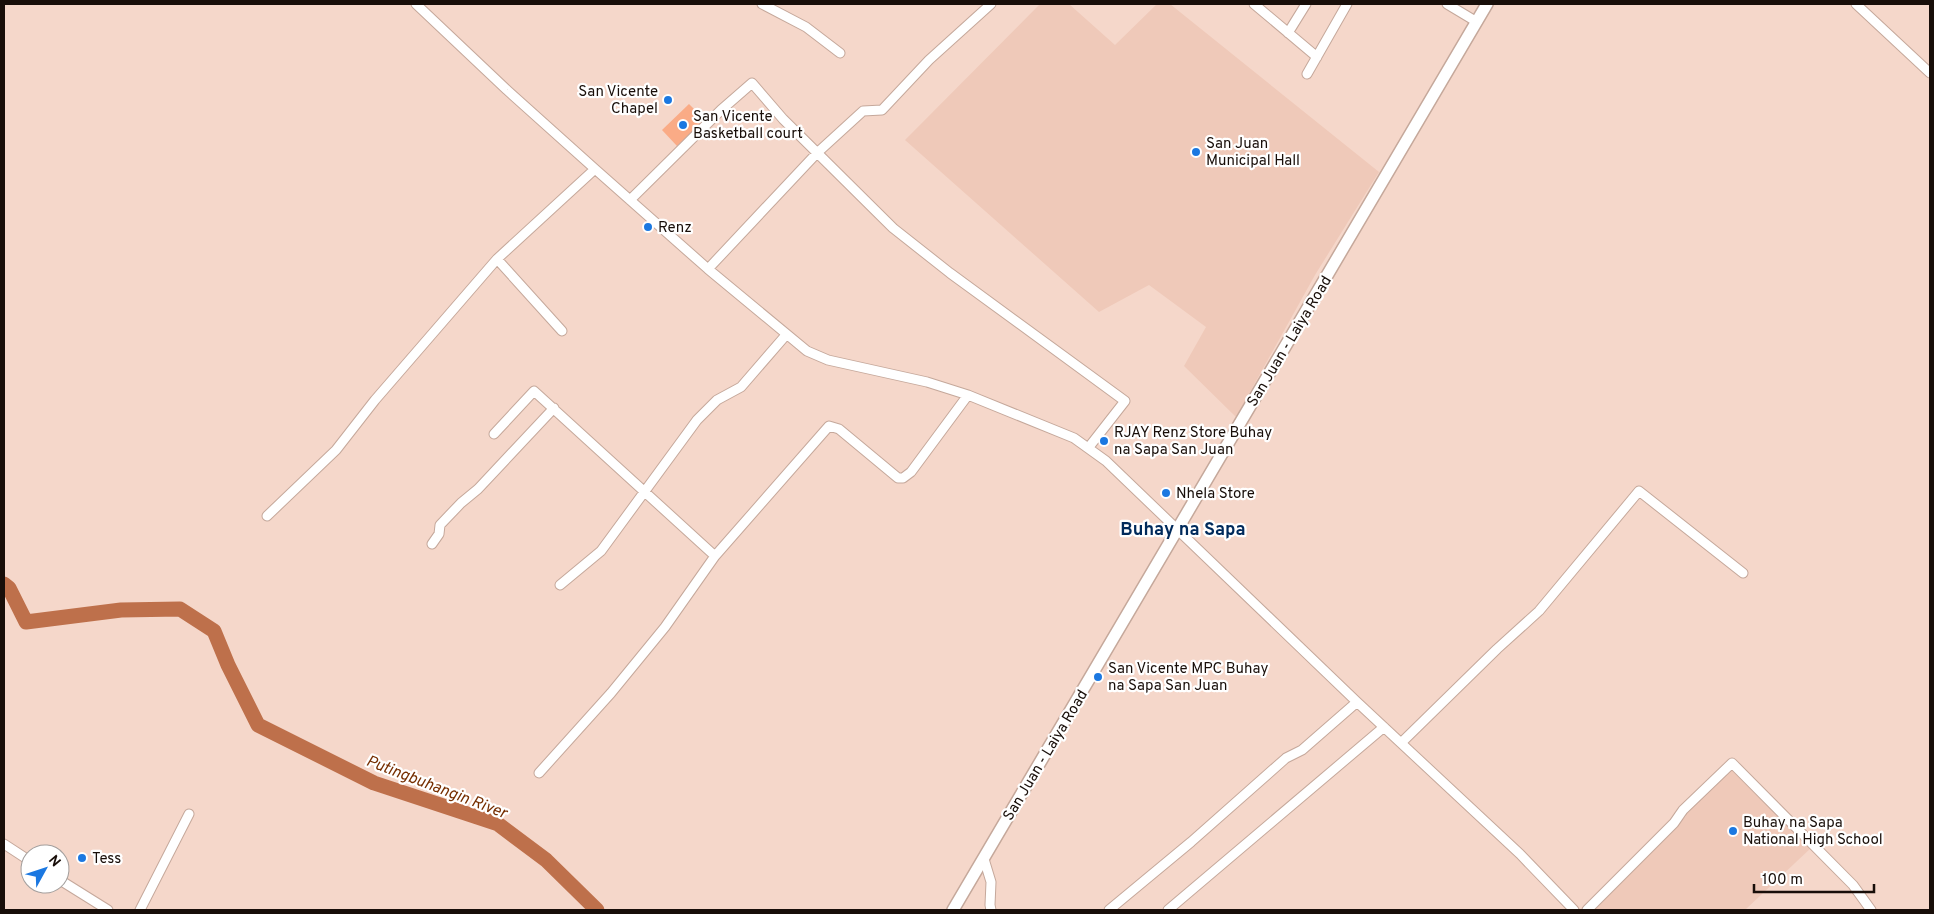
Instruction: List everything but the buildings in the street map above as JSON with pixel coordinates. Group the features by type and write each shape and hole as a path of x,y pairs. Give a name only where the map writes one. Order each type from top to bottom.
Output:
{"main road":[{"name":"San Juan - Laiya Road","path":"953,910 1487,4"}],"street":[{"path":"416,4 507,90 595,169 708,269 807,351 828,360 927,382 968,395 1065,434 1089,447 1106,460 1356,702 1520,854 1574,910"},
{"path":"762,4 806,28 840,53"},
{"path":"708,269 817,153 863,111 882,110 929,60 991,4"},
{"path":"1254,4 1317,57"},
{"path":"1288,33 1306,4"},
{"path":"1307,74 1347,4"},
{"path":"1447,4 1476,22"},
{"path":"1856,4 1930,73"},
{"path":"630,200 721,110 752,83 817,153 893,228 950,273 1125,401 1089,447"},
{"path":"267,516 336,450 375,400 497,259 595,169"},
{"path":"497,259 562,331"},
{"path":"560,585 601,551 697,420 717,400 741,387 786,335"},
{"path":"494,434 534,391 715,556"},
{"path":"539,773 611,693 665,627 715,556 829,426 839,429 898,478 903,478 911,472 968,395"},
{"path":"432,544 439,534 440,525 461,503 478,489 554,408"},
{"path":"1401,743 1497,649 1539,611 1639,491 1743,573"},
{"path":"1109,910 1191,842 1286,758 1302,750 1356,702"},
{"path":"1168,910 1384,727"},
{"path":"1587,910 1732,763 1854,885 1871,910"},
{"path":"140,910 189,814"},
{"path":"4,844 20,854"},
{"path":"984,859 991,882 991,910"},
{"path":"70,886 108,910"}],"shaded area":[{"path":"1040,4 1069,4 1115,45 1157,4 1170,4 1379,172 1315,275 1236,417 1184,366 1206,327 1149,285 1099,312 905,140"},
{"name":"San Vicente Basketball court","path":"689,104 705,120 677,146 662,130"},
{"name":"Buhay na Sapa National High School","path":"1733,767 1812,847 1745,910 1592,910 1686,816 1686,811"}],"waterway":[{"name":"Putingbuhangin River","path":"4,584 9,588 26,622 121,610 180,609 214,631 228,665 258,725 374,783 498,824 546,860 597,910"}],"place":[{"name":"San Vicente Chapel","path":"668,100"},
{"name":"San Vicente Basketball court","path":"683,125"},
{"name":"San Juan Municipal Hall","path":"1196,152"},
{"name":"Renz","path":"648,227"},
{"name":"RJAY Renz Store Buhay na Sapa San Juan","path":"1104,441"},
{"name":"Nhela Store","path":"1166,493"},
{"name":"San Vicente MPC Buhay na Sapa San Juan","path":"1098,677"},
{"name":"Buhay na Sapa National High School","path":"1733,831"},
{"name":"Tess","path":"82,858"}],"district":[{"name":"Buhay na Sapa","path":"1183,529"}]}
